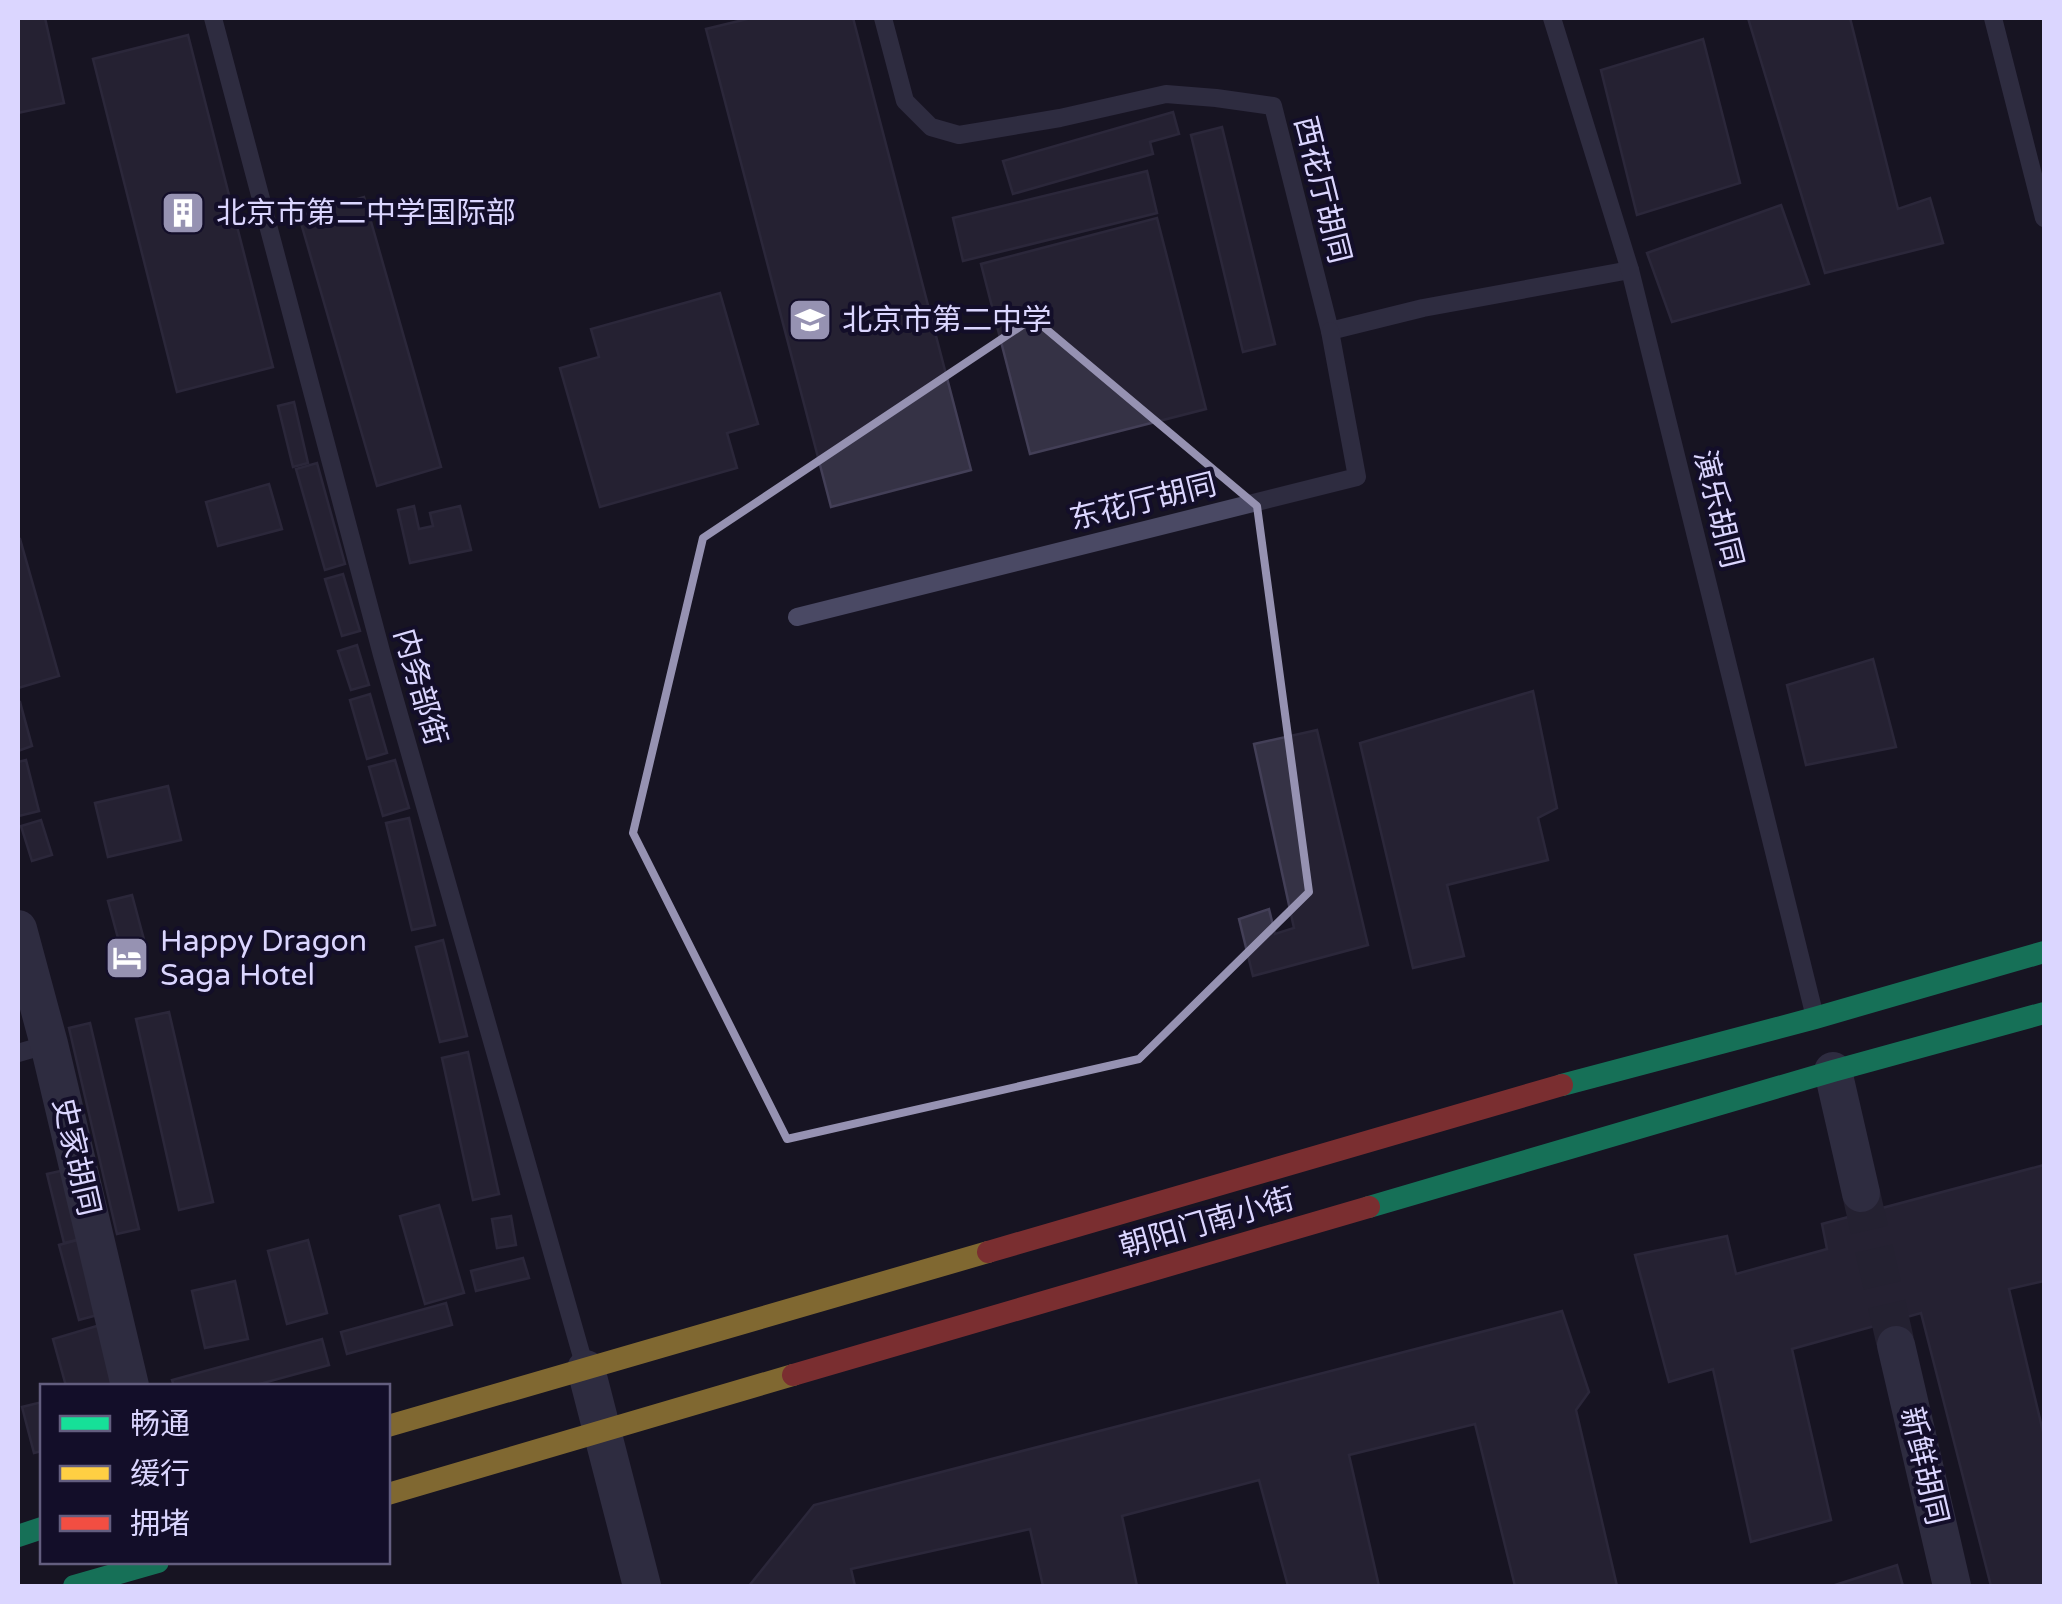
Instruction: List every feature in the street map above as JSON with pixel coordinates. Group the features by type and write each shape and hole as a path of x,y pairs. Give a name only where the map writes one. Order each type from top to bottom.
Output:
{"main road":[{"name":"朝阳门南小街","path":"390,1425 1560,1085 2044,952"},
{"name":"朝阳门南小街","path":"390,1493 1833,1070 2044,1013"},
{"path":"74,1586 151,1564"}],"street":[{"name":"史家胡同","path":"18,929 33,1049 129,1384"},
{"path":"1833,1070 1861,1192"},
{"name":"新鲜胡同","path":"1896,1345 1952,1586"},
{"path":"586,1369 642,1586"}],"lane":[{"name":"内务部街","path":"213,18 382,655 586,1369"},
{"name":"西花厅胡同","path":"883,18 904,101 931,127 959,135 1166,94 1272,106 1330,330"},
{"name":"演乐胡同","path":"1552,18 1630,270 1815,1018"},
{"path":"1993,18 2044,218"},
{"path":"1330,330 1422,308 1630,270"},
{"name":"东花厅胡同","path":"797,616 1357,478 1330,330"}],"highlighted area":[{"path":"1033,318 1257,506 1309,892 1139,1059 787,1139 633,833 703,538"}],"building":[{"path":"18,18 45,18 64,103 18,113"},
{"path":"751,18 853,18 971,470 831,507 706,29"},
{"path":"1748,18 1850,18 1898,209 1930,198 1943,243 1825,273"},
{"name":"北京市第二中学国际部","path":"188,35 273,367 177,392 93,59"},
{"path":"1703,39 1740,183 1637,215 1601,70"},
{"path":"1173,112 1179,134 1150,142 1153,154 1013,194 1003,161"},
{"path":"1222,127 1275,344 1243,352 1191,135"},
{"path":"1147,171 1157,213 963,261 953,218"},
{"path":"364,197 441,467 377,486 299,216"},
{"path":"1781,205 1809,284 1672,322 1647,253"},
{"path":"1157,218 1206,409 1030,454 981,264"},
{"path":"720,293 758,424 727,433 737,468 600,507 560,368 599,357 591,329"},
{"path":"294,402 308,463 293,467 278,406"},
{"path":"317,463 345,564 325,570 296,469"},
{"path":"269,484 282,529 218,546 206,502"},
{"path":"414,506 419,529 433,526 430,513 460,506 471,550 410,563 398,510"},
{"path":"18,539 59,676 18,688"},
{"path":"343,574 360,631 342,636 325,579"},
{"path":"357,645 369,685 351,690 338,651"},
{"path":"1873,659 1896,747 1806,765 1787,685"},
{"path":"1533,691 1557,808 1538,818 1548,860 1447,885 1464,956 1413,968 1360,743"},
{"path":"370,694 387,753 367,759 350,700"},
{"path":"18,702 32,746 18,751"},
{"path":"1317,730 1368,945 1253,976 1239,919 1269,909 1275,934 1294,928 1254,744"},
{"path":"26,760 39,811 19,816 18,762"},
{"path":"395,760 409,808 383,816 369,767"},
{"path":"168,786 181,840 108,857 95,803"},
{"path":"409,818 435,925 412,930 386,823"},
{"path":"41,820 52,855 32,861 21,826"},
{"path":"132,895 146,947 122,953 108,901"},
{"path":"443,940 467,1036 440,1042 416,947"},
{"path":"169,1012 213,1202 179,1210 136,1019"},
{"path":"90,1023 139,1229 117,1234 69,1028"},
{"path":"468,1052 499,1194 473,1200 442,1058"},
{"path":"2044,1165 2044,1281 2009,1289 2044,1436 2044,1586 1991,1586 1921,1313 1792,1349 1831,1520 1751,1542 1713,1369 1669,1382 1635,1255 1727,1236 1736,1274 1827,1249 1822,1224"},
{"path":"65,1170 81,1239 64,1243 47,1174"},
{"path":"439,1205 464,1293 425,1304 400,1216"},
{"path":"511,1216 516,1245 497,1248 492,1219"},
{"path":"81,1239 101,1314 79,1320 59,1245"},
{"path":"308,1240 327,1313 287,1324 268,1251"},
{"path":"523,1258 529,1278 476,1291 471,1271"},
{"path":"235,1281 248,1339 205,1348 192,1291"},
{"path":"446,1303 452,1325 347,1354 341,1332"},
{"path":"1562,1311 1589,1392 1576,1410 1617,1586 1515,1586 1475,1424 1349,1455 1379,1586 1288,1586 1259,1480 1122,1516 1137,1586 1043,1586 1030,1529 851,1569 855,1586 749,1586 814,1505"},
{"path":"100,1325 117,1384 65,1384 53,1339"},
{"path":"322,1339 329,1365 259,1384 173,1384 172,1380"},
{"path":"40,1402 40,1452 34,1453 22,1407"},
{"path":"1897,1565 1903,1586 1832,1586"}],"tunnel":[{"path":"1861,1193 1896,1345"}],"traffic: fast":[{"path":"1562,1085 2044,952"},
{"path":"1369,1207 2044,1013"},
{"path":"18,1536 40,1529"},
{"path":"74,1586 151,1564"}],"traffic: slow":[{"path":"390,1425 988,1252"},
{"path":"390,1493 793,1375"}],"traffic: jam":[{"path":"988,1252 1562,1085"},
{"path":"793,1375 1369,1207"}],"place":[{"name":"北京市第二中学国际部","path":"183,213"},
{"name":"北京市第二中学","path":"810,320"},
{"name":"Happy Dragon Saga Hotel","path":"127,958"}]}
